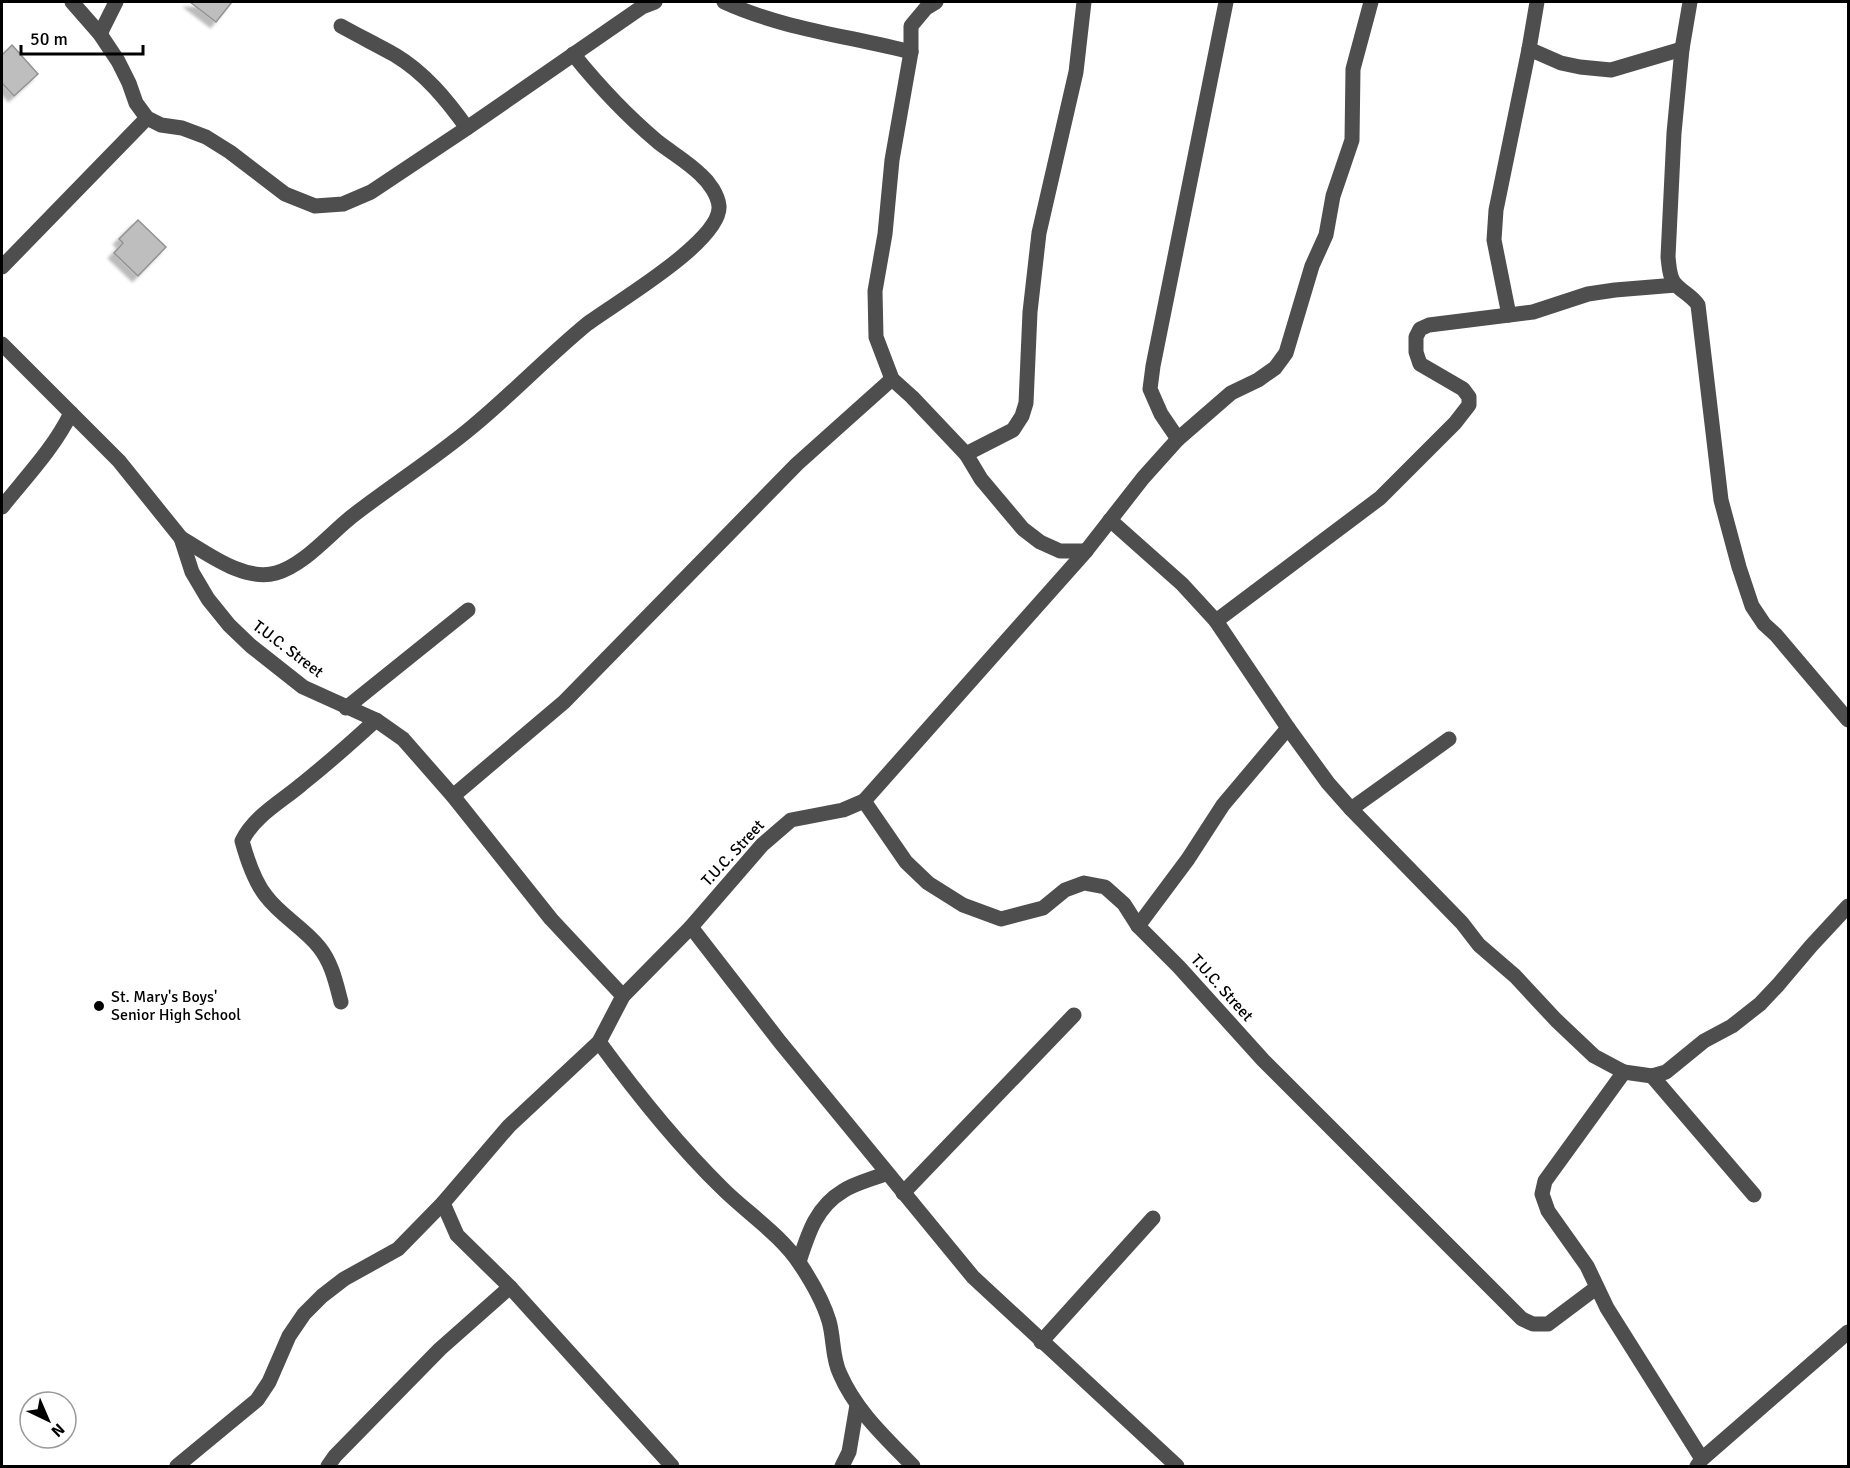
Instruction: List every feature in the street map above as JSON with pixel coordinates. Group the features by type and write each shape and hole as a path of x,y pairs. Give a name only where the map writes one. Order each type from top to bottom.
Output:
{"street":[{"path":"72,2 100,34 125,75 136,103 147,118 161,125 182,128 206,137 230,152 285,194 315,206 343,204 371,192 642,7 655,2"},
{"path":"100,34 116,2"},
{"path":"724,2 749,13 797,26 911,52"},
{"path":"936,2 926,8 911,26 911,52 892,160 885,234 875,291 876,338 892,379 966,454 981,479 1023,529 1040,542 1060,551 1086,551"},
{"path":"966,454 1013,430 1022,416 1026,403 1030,312 1039,233 1076,72 1084,2"},
{"path":"1178,439 1161,414 1150,389 1226,2"},
{"path":"864,801 1086,551 1178,439 1231,393 1258,380 1275,368 1286,353 1312,266 1326,235 1333,196 1352,140 1353,69 1371,2"},
{"path":"1509,315 1494,240 1496,210 1537,2"},
{"path":"1690,2 1682,49 1674,133 1668,257 1671,276 1676,285 1690,295 1698,305 1721,500 1752,606 1764,624 1848,720"},
{"path":"341,26 396,56 419,73 445,98 467,128"},
{"path":"1529,49 1561,63 1611,70 1682,49"},
{"path":"180,538 231,566 255,575 274,574 290,568 354,514 414,473 473,427 575,335 669,267 703,237 717,220 719,205 715,192 702,175 658,142 594,80 573,54"},
{"path":"2,267 147,118"},
{"path":"1216,621 1380,498 1455,423 1468,405 1469,398 1463,389 1420,364 1416,352 1416,337 1420,329 1429,325 1533,312 1588,294 1676,285"},
{"name":"T.U.C. Street","path":"2,344 119,461 180,538 192,572 208,599 229,625 250,646 303,687 376,720 402,739 453,796 551,919 623,996 691,927 762,845 791,820 843,810 864,801 906,862 928,883 963,905 1001,919 1044,908 1065,890 1084,883 1105,887 1124,904 1138,926 1179,967 1263,1060 1522,1319 1533,1324 1548,1324 1596,1288"},
{"path":"453,796 564,702 797,464 892,379"},
{"path":"2,507 63,429 70,413"},
{"path":"1110,520 1182,584 1216,621 1287,728 1328,783 1351,809 1462,923 1479,945 1515,976 1556,1020 1594,1056 1624,1072 1652,1076 1666,1072 1704,1041 1732,1026 1760,1004 1848,906"},
{"path":"346,708 468,610"},
{"path":"341,1002 333,971 320,947 279,912 264,894 248,861 242,842 248,829 262,816 303,784 376,720"},
{"path":"1138,926 1188,859 1223,805 1287,728"},
{"path":"1351,809 1449,739"},
{"path":"691,927 780,1042 973,1277 1177,1467"},
{"path":"177,1467 256,1400 269,1382 290,1336 304,1314 344,1279 398,1249 443,1203 509,1126 599,1042 623,996"},
{"path":"903,1193 1074,1015"},
{"path":"599,1042 680,1146 723,1190 771,1232 799,1262 819,1295 830,1322 839,1372 857,1405 913,1467"},
{"path":"1624,1072 1545,1181 1542,1194 1548,1211 1587,1266 1596,1288 1699,1463 1848,1332"},
{"path":"1652,1076 1754,1195"},
{"path":"799,1262 811,1226 821,1209 843,1191 887,1173"},
{"path":"443,1203 457,1236 510,1287 672,1467"},
{"path":"1041,1342 1153,1218"},
{"path":"328,1467 335,1456 440,1349 510,1287"},
{"path":"842,1467 849,1452 857,1405"}],"building":[{"path":"190,2 232,2 216,22"},
{"path":"12,45 38,74 14,96 2,83 2,55"},
{"path":"138,220 166,247 138,276 114,253 123,243 119,239"}],"place":[{"name":"St. Mary's Boys' Senior High School","path":"99,1006"}]}
